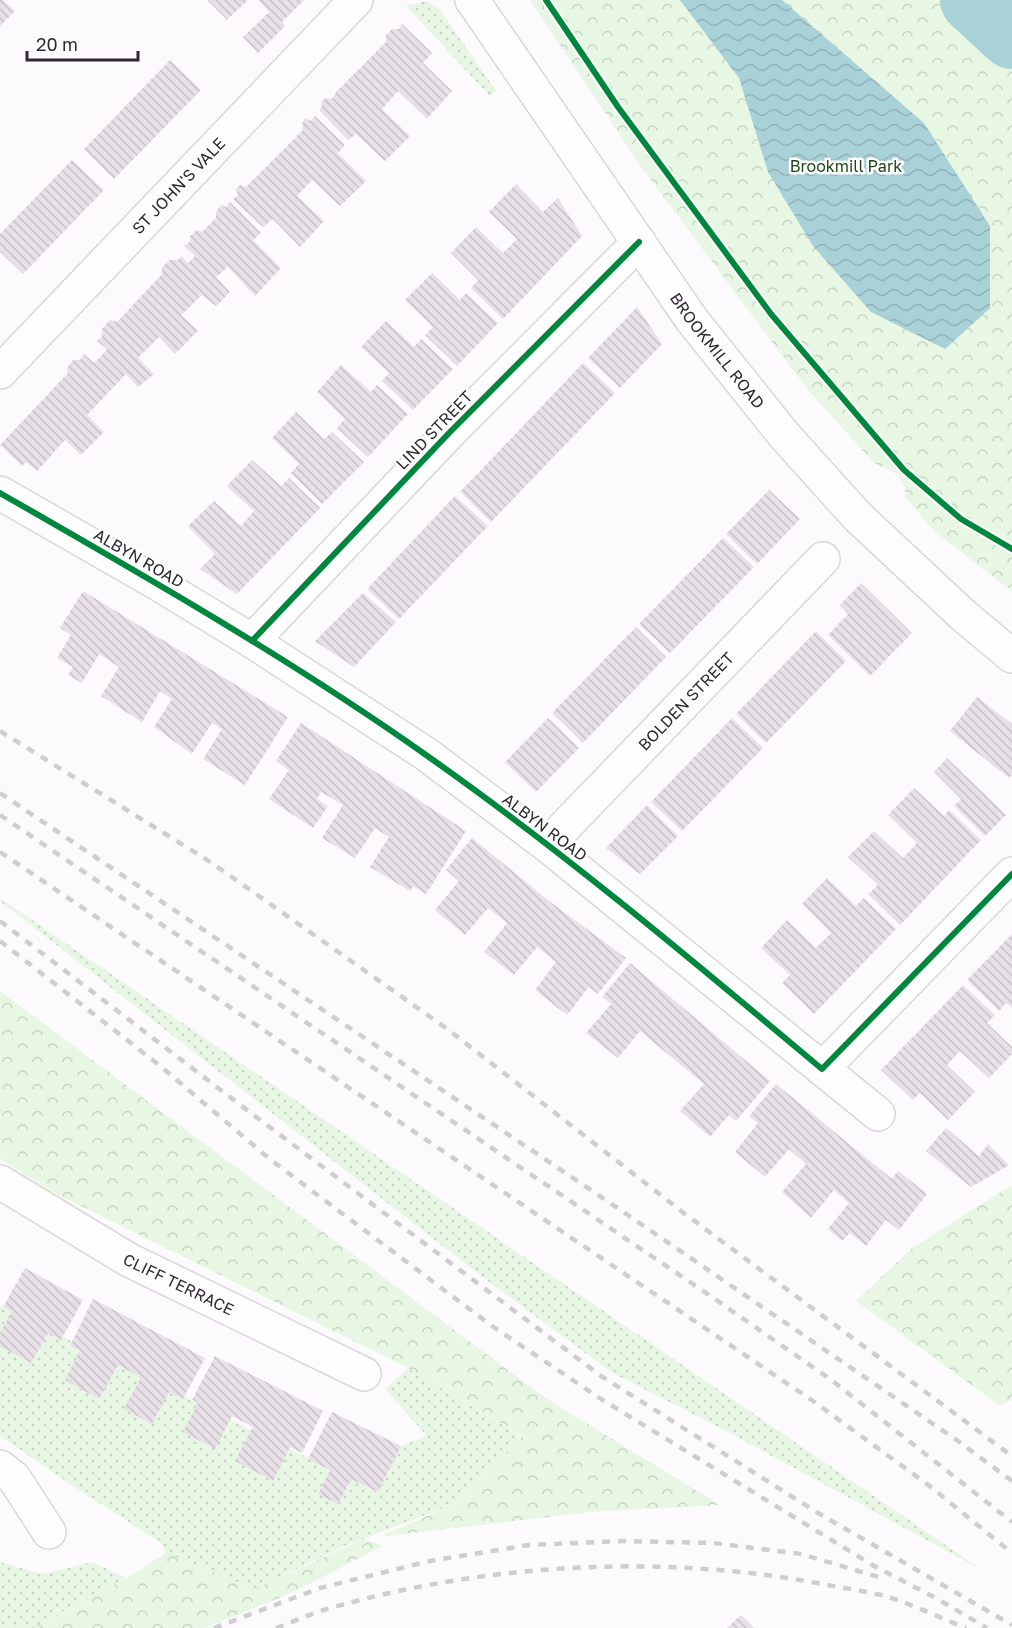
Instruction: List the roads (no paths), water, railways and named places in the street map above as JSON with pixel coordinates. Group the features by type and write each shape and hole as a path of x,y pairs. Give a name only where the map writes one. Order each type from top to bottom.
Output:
{"street":[{"name":"ST JOHN'S VALE","path":"0,372 356,0"},
{"name":"BROOKMILL ROAD","path":"472,0 692,320 792,443 857,516 964,616 1012,656"},
{"name":"LIND STREET","path":"252,641 449,433 639,242"},
{"name":"ALBYN ROAD","path":"0,493 157,583 252,641 426,754 547,845 878,1114"},
{"name":"BOLDEN STREET","path":"547,845 824,559"},
{"path":"822,1069 1012,874"},
{"name":"CLIFF TERRACE","path":"0,1182 129,1260 364,1374"},
{"path":"0,1467 14,1478 49,1532"}],"water":[{"path":"680,0 782,0 924,123 990,226 990,308 945,349 871,312 813,246 768,172 739,78"}],"waterway":[{"path":"973,0 1012,36"}],"railway":[{"path":"0,731 212,863 446,1028 685,1214 1012,1456"},
{"path":"0,793 622,1211 958,1441 1012,1481"},
{"path":"0,815 830,1379 1012,1522"},
{"path":"0,852 813,1401 927,1484 1012,1553"},
{"path":"0,921 601,1376 818,1513 1012,1625"},
{"path":"0,941 159,1065 271,1160 492,1326 601,1399 874,1566 987,1628"},
{"path":"214,1628 320,1588 430,1561 529,1545 623,1541 713,1543 801,1554 882,1578"},
{"path":"276,1628 327,1609 387,1593 449,1581 512,1573 640,1566 766,1575 861,1591 903,1602 966,1628"}],"park label":[{"name":"Brookmill Park","path":"846,166"}]}
